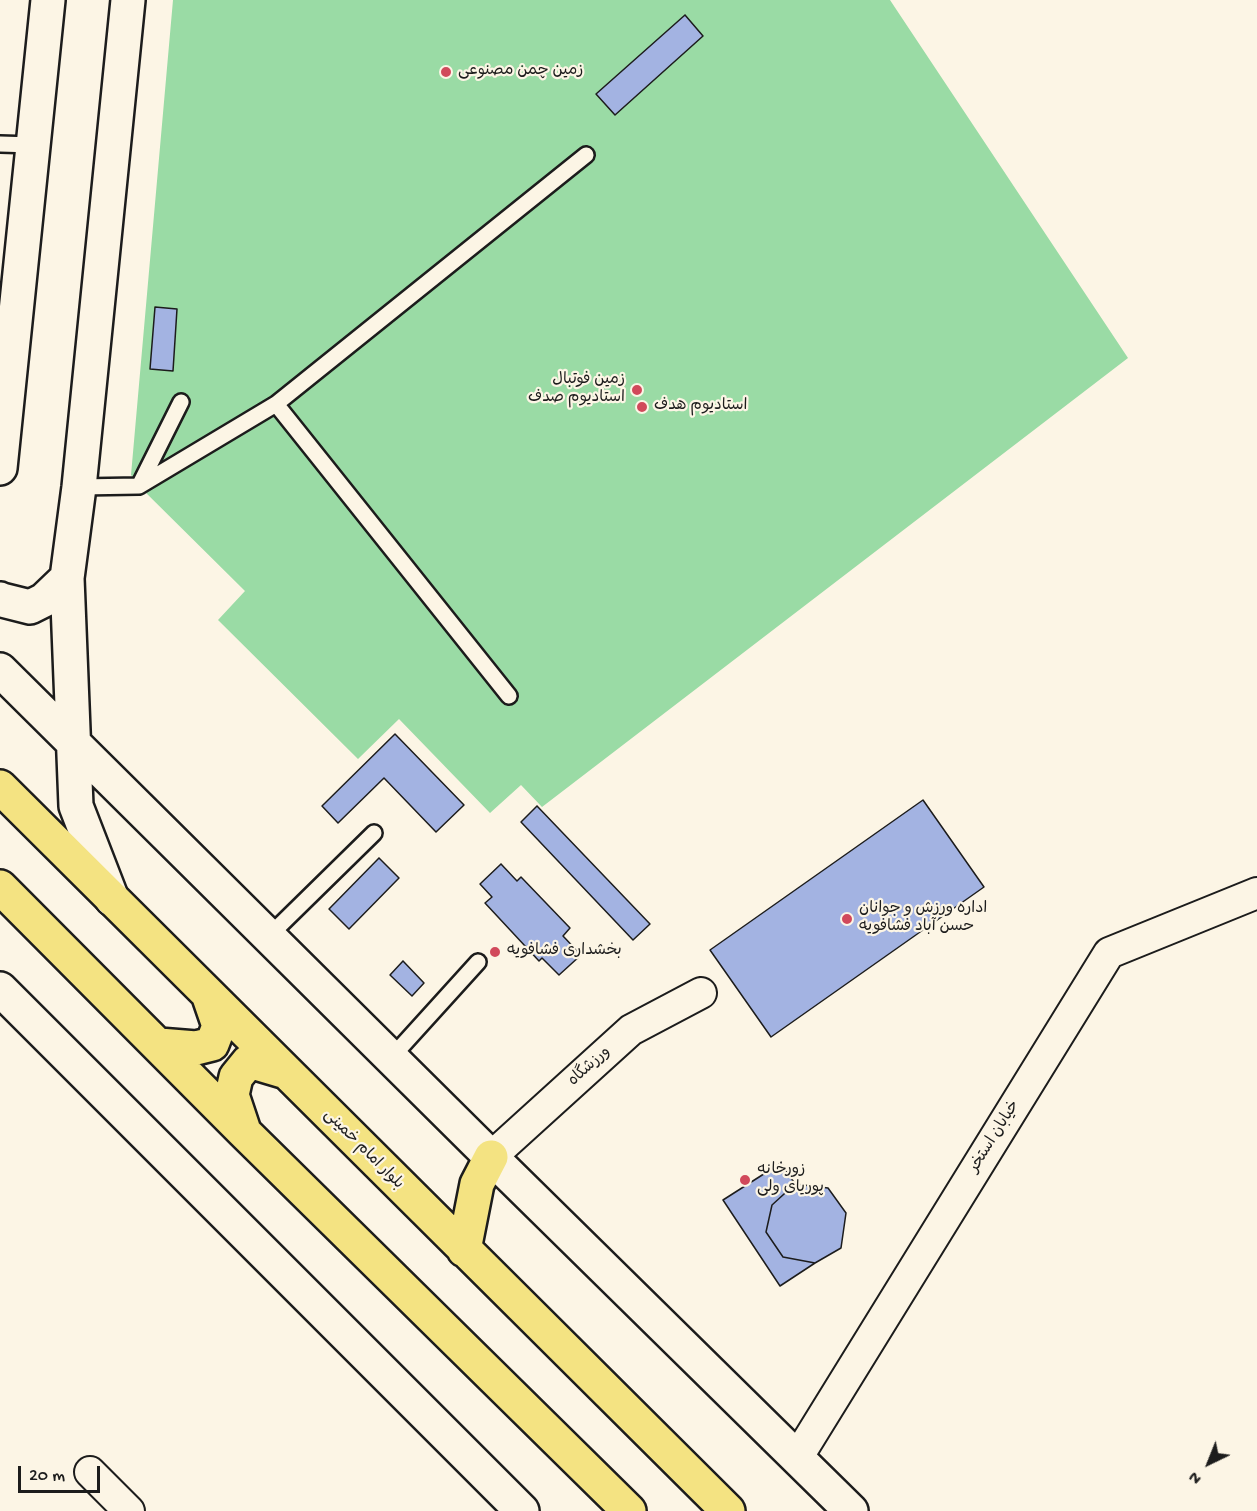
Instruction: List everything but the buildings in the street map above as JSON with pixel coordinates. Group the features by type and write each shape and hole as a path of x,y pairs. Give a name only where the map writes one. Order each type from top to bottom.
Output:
{"highway":[{"name":"بلوار امام خمینی","path":"0,787 728,1511"},
{"path":"0,887 244,1132 629,1511"},
{"path":"159,1045 196,1048 212,1044 219,1026 208,994"},
{"path":"244,1132 232,1095 236,1077 249,1061 286,1072"},
{"path":"464,1250 477,1184 490,1157"}],"street":[{"path":"0,468 48,0"},
{"path":"112,899 76,806 67,578 79,487 128,0"},
{"path":"0,598 30,606 44,600 67,578"},
{"path":"0,670 490,1157 851,1511"},
{"name":"خیابان استخر","path":"797,1458 1109,952 1257,893"},
{"path":"0,989 522,1511"},
{"name":"ورزشگاه","path":"490,1157 631,1030 701,993"},
{"path":"90,1472 129,1511"}],"lane":[{"path":"0,144 33,145"},
{"path":"79,487 139,486 276,404 586,155"},
{"path":"139,486 181,402"},
{"path":"276,404 509,696"},
{"path":"269,936 374,833"},
{"path":"391,1058 478,962"}],"green space":[{"name":"استادیوم هدف","path":"173,0 890,0 1128,358 542,807 521,785 490,813 399,719 358,759 218,620 245,591 139,486 131,475"}],"place":[{"name":"زمین چمن مصنوعی","path":"446,72"},
{"name":"زمین فوتبال استادیوم صدف","path":"637,390"},
{"name":"استادیوم هدف","path":"642,407"},
{"name":"اداره ورزش و جوانان حسن آباد فشافویه","path":"847,919"},
{"name":"بخشداری فشافویه","path":"495,952"},
{"name":"زورخانه پوریای ولی","path":"745,1180"}]}
